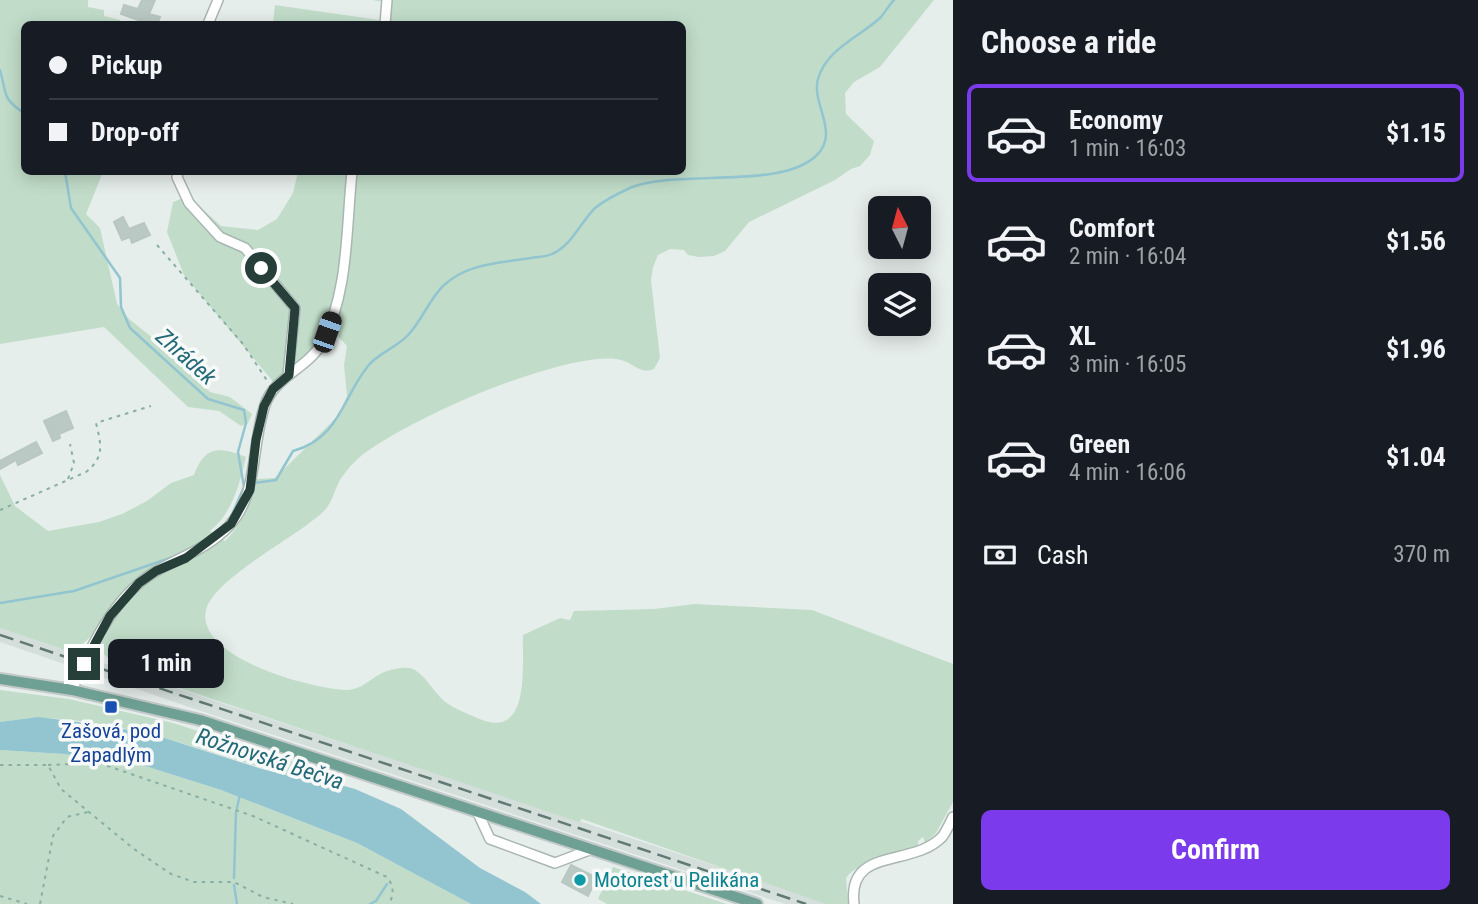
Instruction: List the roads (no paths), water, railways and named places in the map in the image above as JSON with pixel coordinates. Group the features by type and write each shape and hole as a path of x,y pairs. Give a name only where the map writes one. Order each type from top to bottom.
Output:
{"main road":[{"path":"0,679 72,690 200,720 757,904"}],"street":[{"path":"209,21 218,0"},
{"path":"385,21 387,0"},
{"path":"177,175 189,203 220,237 246,248 295,308 289,375"},
{"path":"72,690 110,616 139,583 209,543 231,524 250,490 256,440 264,406 273,389 320,346 341,290 352,175"},
{"path":"477,811 490,839 555,863 592,849"},
{"path":"854,904 856,877 865,867 927,846 942,837 953,817"}],"water":[{"path":"38,717 103,725 158,736 262,769 355,789 401,809 480,868 525,892 541,904 471,904 357,843 221,790 139,764 64,754 0,750 0,722"}],"waterway":[{"path":"254,483 276,480 293,451 309,445 331,427 368,366 409,334 438,292 452,278 484,265 552,254 570,239 595,208 632,187 677,179 756,176 780,172 801,166 817,155 826,137 817,89 822,68 836,51 881,17 894,0"},
{"name":"Zhrádek","path":"0,70 8,99 21,111"},
{"name":"Zhrádek","path":"66,175 71,208 120,278 121,307 130,328 208,399 244,410 246,423 238,452 244,487 230,519"},
{"name":"Zhrádek","path":"0,603 74,591 173,557"},
{"path":"237,808 240,794"},
{"path":"234,878 236,812"},
{"path":"370,904 376,901 387,884"},
{"path":"234,885 237,904"}],"railway":[{"path":"0,635 806,904"}],"place":[{"name":"Zašová, pod Zapadlým","path":"111,707"},
{"name":"Motorest u Pelikána","path":"580,880"}],"water label":[{"name":"Rožnovská Bečva","path":"270,759"}]}
